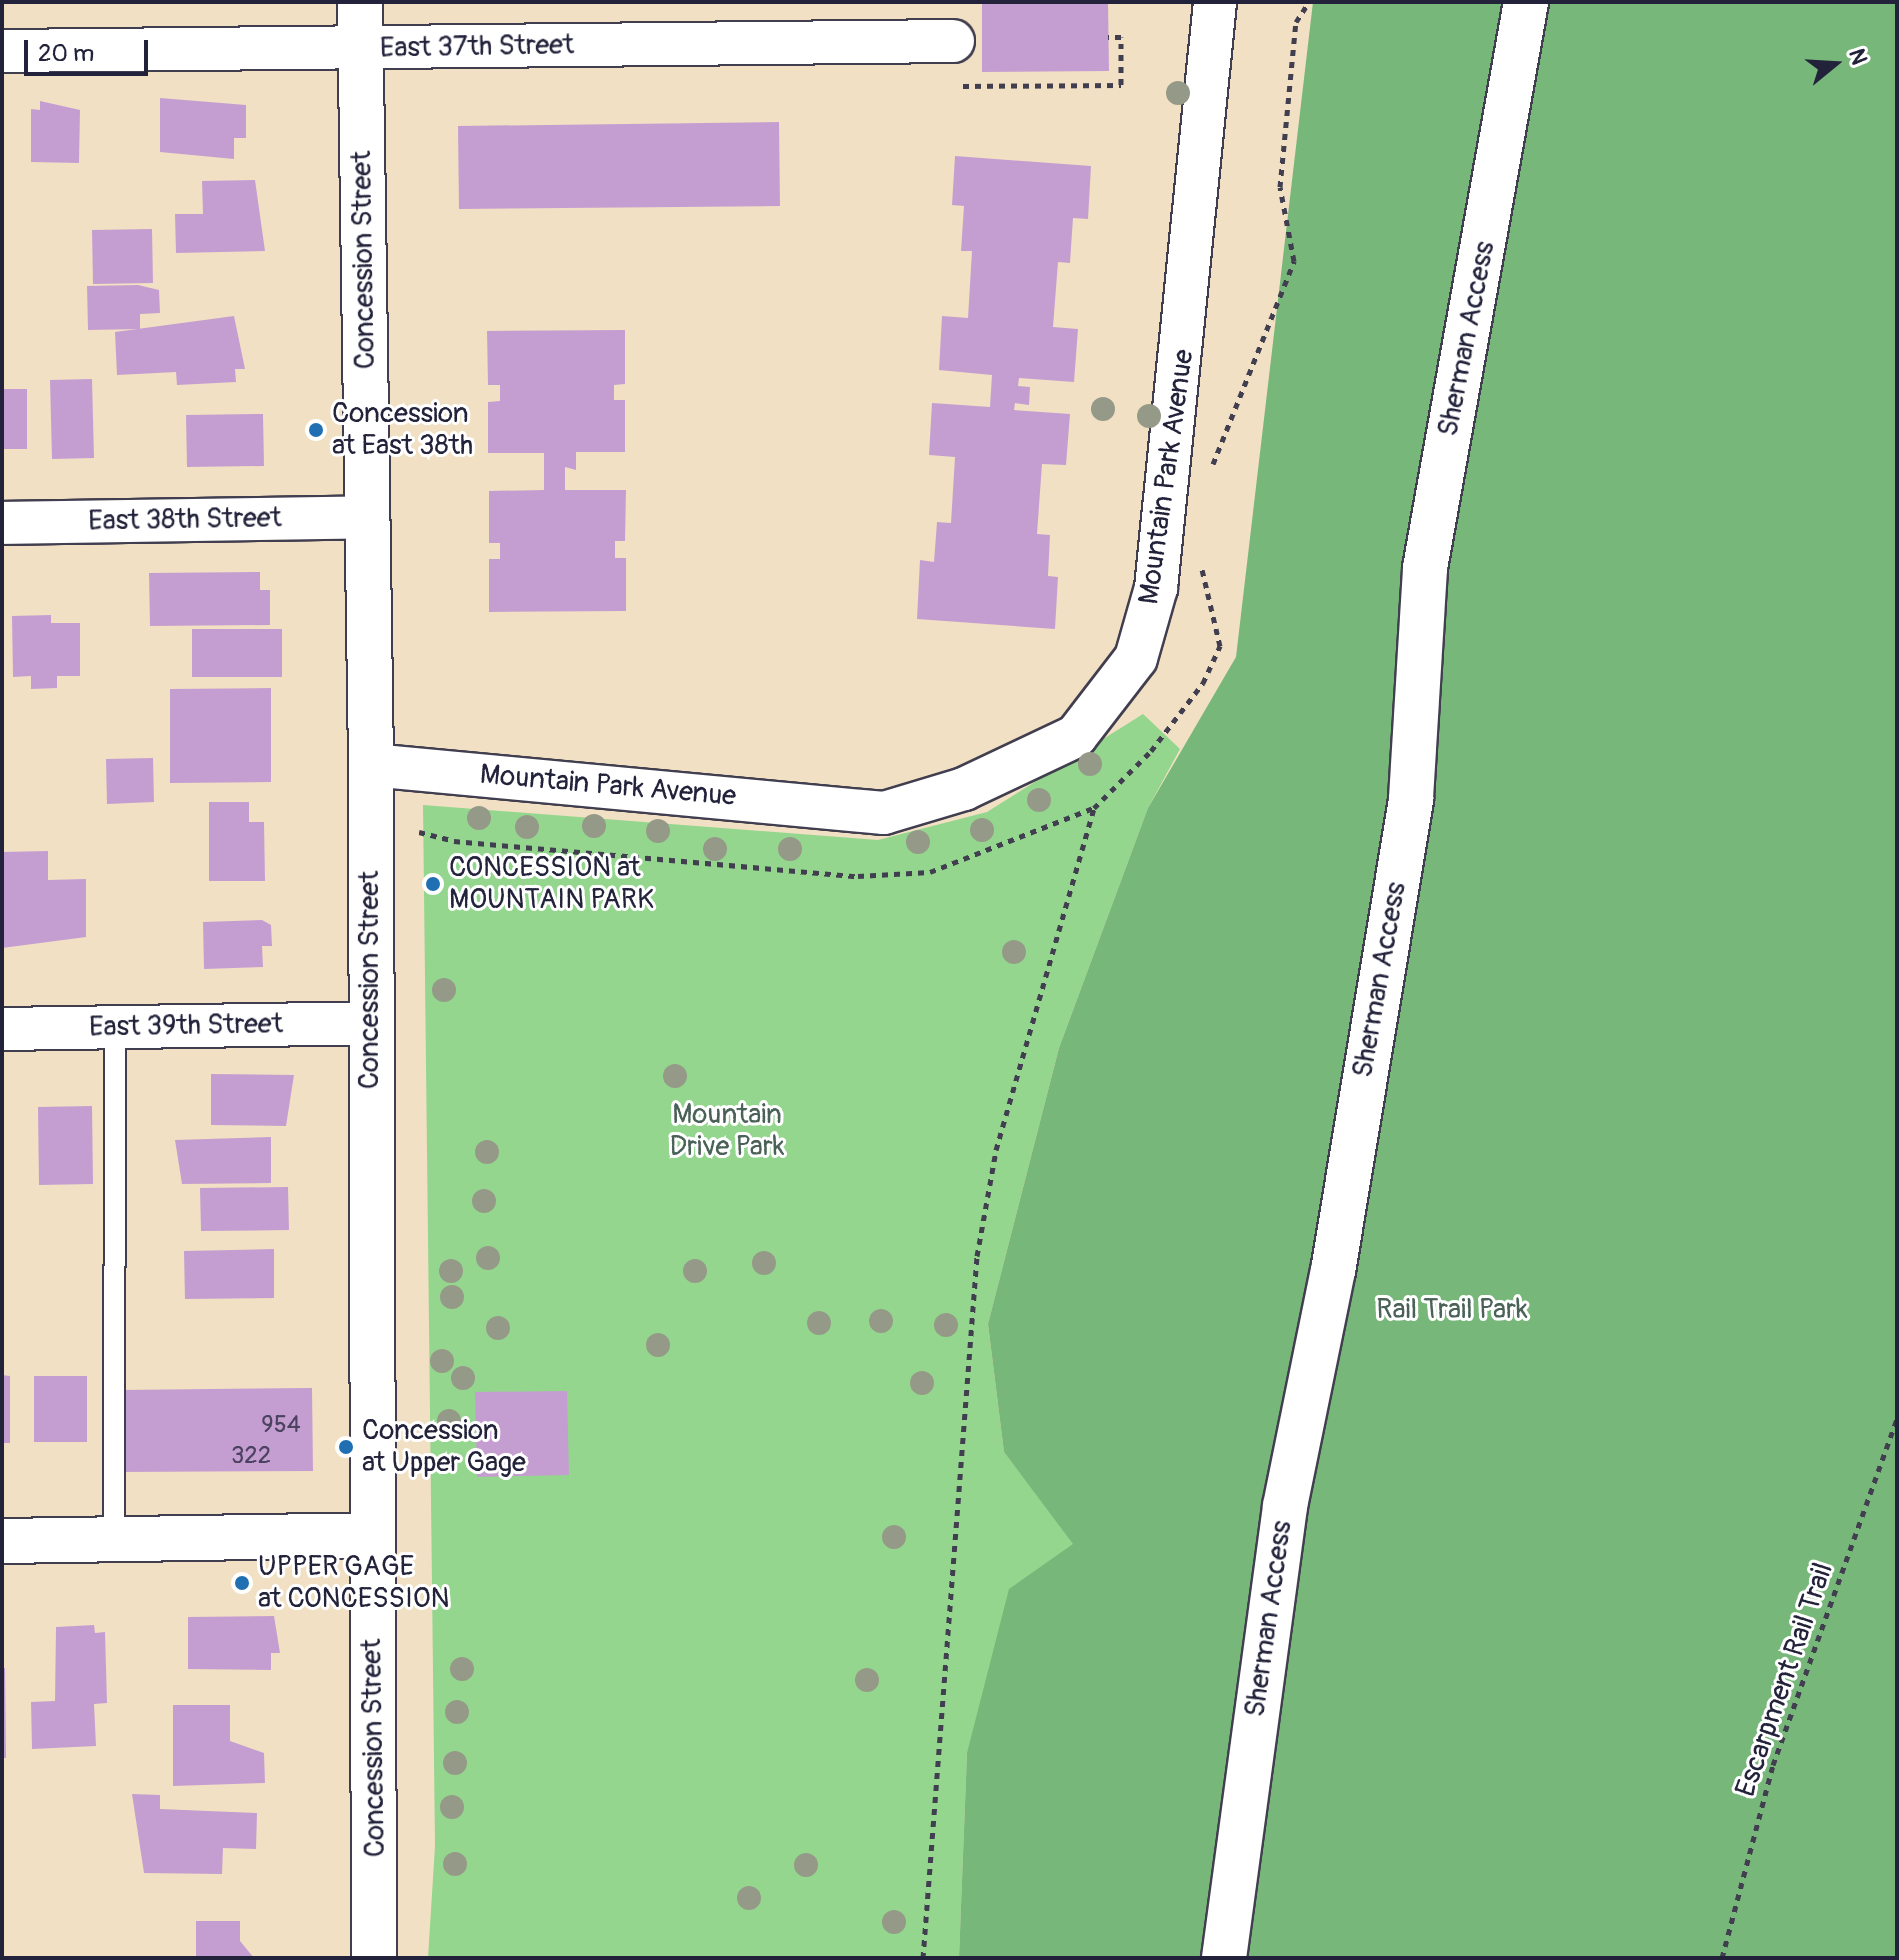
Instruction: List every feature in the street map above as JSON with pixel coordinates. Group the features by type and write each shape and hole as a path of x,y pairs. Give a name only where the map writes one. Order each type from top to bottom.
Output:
{"main road":[{"name":"Concession Street","path":"360,2 371,765 369,1023 374,1958"},
{"name":"Sherman Access","path":"1224,1958 1285,1506 1333,1271 1411,798 1425,568 1526,2"},
{"path":"2,1541 371,1535"}],"street":[{"name":"Mountain Park Avenue","path":"371,765 884,813 978,783 1076,736 1136,658 1156,588 1215,2"},
{"name":"East 37th Street","path":"2,51 953,41"},
{"name":"East 38th Street","path":"2,523 368,517"},
{"name":"East 39th Street","path":"2,1029 369,1023"}],"lane":[{"path":"114,1539 115,1027"}],"path":[{"path":"1211,469 1294,261 1280,187 1296,22 1309,2"},
{"path":"963,86 1121,85 1121,37 1108,37"},
{"path":"419,832 454,841 858,876 930,872 1094,808 1151,751 1203,683 1220,646 1213,595 1197,558"},
{"path":"923,1958 977,1256 996,1150 1094,808"},
{"name":"Escarpment Rail Trail","path":"1722,1958 1773,1765 1897,1418"}],"green space":[{"name":"Rail Trail Park","path":"1313,2 1897,2 1897,1958 959,1958 967,1753 1009,1589 1073,1544 1004,1452 988,1324 1059,1048 1148,808 1236,657"},
{"name":"Mountain Drive Park","path":"1143,714 1180,749 1148,808 1059,1048 988,1324 1004,1452 1074,1544 967,1753 959,1958 428,1958 435,1846 423,805 878,840 987,812"}],"building":[{"path":"982,2 1108,2 1109,71 982,72"},
{"path":"160,98 246,105 246,138 234,138 234,159 160,152"},
{"path":"40,101 80,110 79,163 31,162 31,109 40,110"},
{"path":"779,122 780,206 459,209 458,126"},
{"path":"955,156 1091,166 1088,219 1073,218 1070,263 1058,262 1053,327 1078,329 1074,382 1019,378 1018,386 1030,387 1029,405 1015,403 1014,410 1070,414 1066,465 1042,464 1037,534 1050,535 1048,576 1058,577 1055,629 917,619 920,560 934,562 937,522 951,523 955,457 929,455 932,403 990,407 992,375 939,370 942,316 968,318 972,251 961,251 964,206 952,205"},
{"path":"255,180 265,251 176,253 175,214 203,214 202,181"},
{"path":"152,229 153,283 93,284 92,230"},
{"path":"138,285 159,290 160,313 140,314 140,329 88,330 87,286"},
{"path":"234,316 245,369 235,369 236,382 177,385 176,372 117,375 115,332"},
{"path":"625,330 625,384 614,385 614,400 625,400 625,452 576,452 576,470 565,467 565,490 626,490 625,541 615,541 615,558 626,558 626,611 489,612 489,559 500,559 500,543 489,543 489,491 544,490 544,453 488,453 488,402 500,401 500,385 488,385 487,331"},
{"path":"92,379 94,458 52,459 50,380"},
{"path":"2,389 27,389 27,449 2,449"},
{"path":"263,414 264,466 187,467 186,415"},
{"path":"260,572 260,590 270,590 270,625 150,626 149,573"},
{"path":"51,615 51,623 80,623 80,676 57,676 57,688 31,689 31,676 13,677 12,616"},
{"path":"192,629 282,629 282,677 192,677"},
{"path":"271,688 271,782 170,783 170,689"},
{"path":"153,758 154,802 107,804 106,759"},
{"path":"209,802 249,802 249,822 264,822 265,881 209,881"},
{"path":"48,851 48,880 86,879 86,937 2,948 2,852"},
{"path":"262,920 271,925 272,946 262,946 263,967 204,969 203,922"},
{"path":"211,1074 294,1075 286,1126 211,1125"},
{"path":"92,1106 93,1184 39,1185 38,1107"},
{"path":"271,1137 271,1183 182,1184 175,1140"},
{"path":"288,1187 289,1230 201,1231 200,1188"},
{"path":"274,1249 274,1298 185,1299 184,1251"},
{"path":"2,1375 10,1376 10,1443 2,1443"},
{"path":"34,1376 87,1376 87,1442 34,1442"},
{"path":"312,1388 313,1471 121,1472 120,1390"},
{"path":"567,1391 569,1475 477,1477 475,1392"},
{"path":"274,1616 280,1653 271,1653 271,1670 188,1669 188,1617"},
{"path":"94,1625 95,1633 105,1632 107,1703 94,1704 96,1746 32,1749 31,1702 55,1701 56,1627"},
{"path":"2,1668 5,1668 6,1758 2,1758"},
{"path":"173,1705 230,1705 230,1741 264,1753 265,1783 173,1786"},
{"path":"132,1794 160,1795 160,1809 257,1813 256,1849 223,1848 222,1874 144,1873"},
{"path":"196,1921 240,1921 240,1941 254,1958 196,1958"}],"place":[{"name":"Concession at East 38th","path":"316,430"},
{"name":"CONCESSION at MOUNTAIN PARK","path":"433,884"},
{"name":"Concession at Upper Gage","path":"346,1447"},
{"name":"UPPER GAGE at CONCESSION","path":"242,1583"}]}
